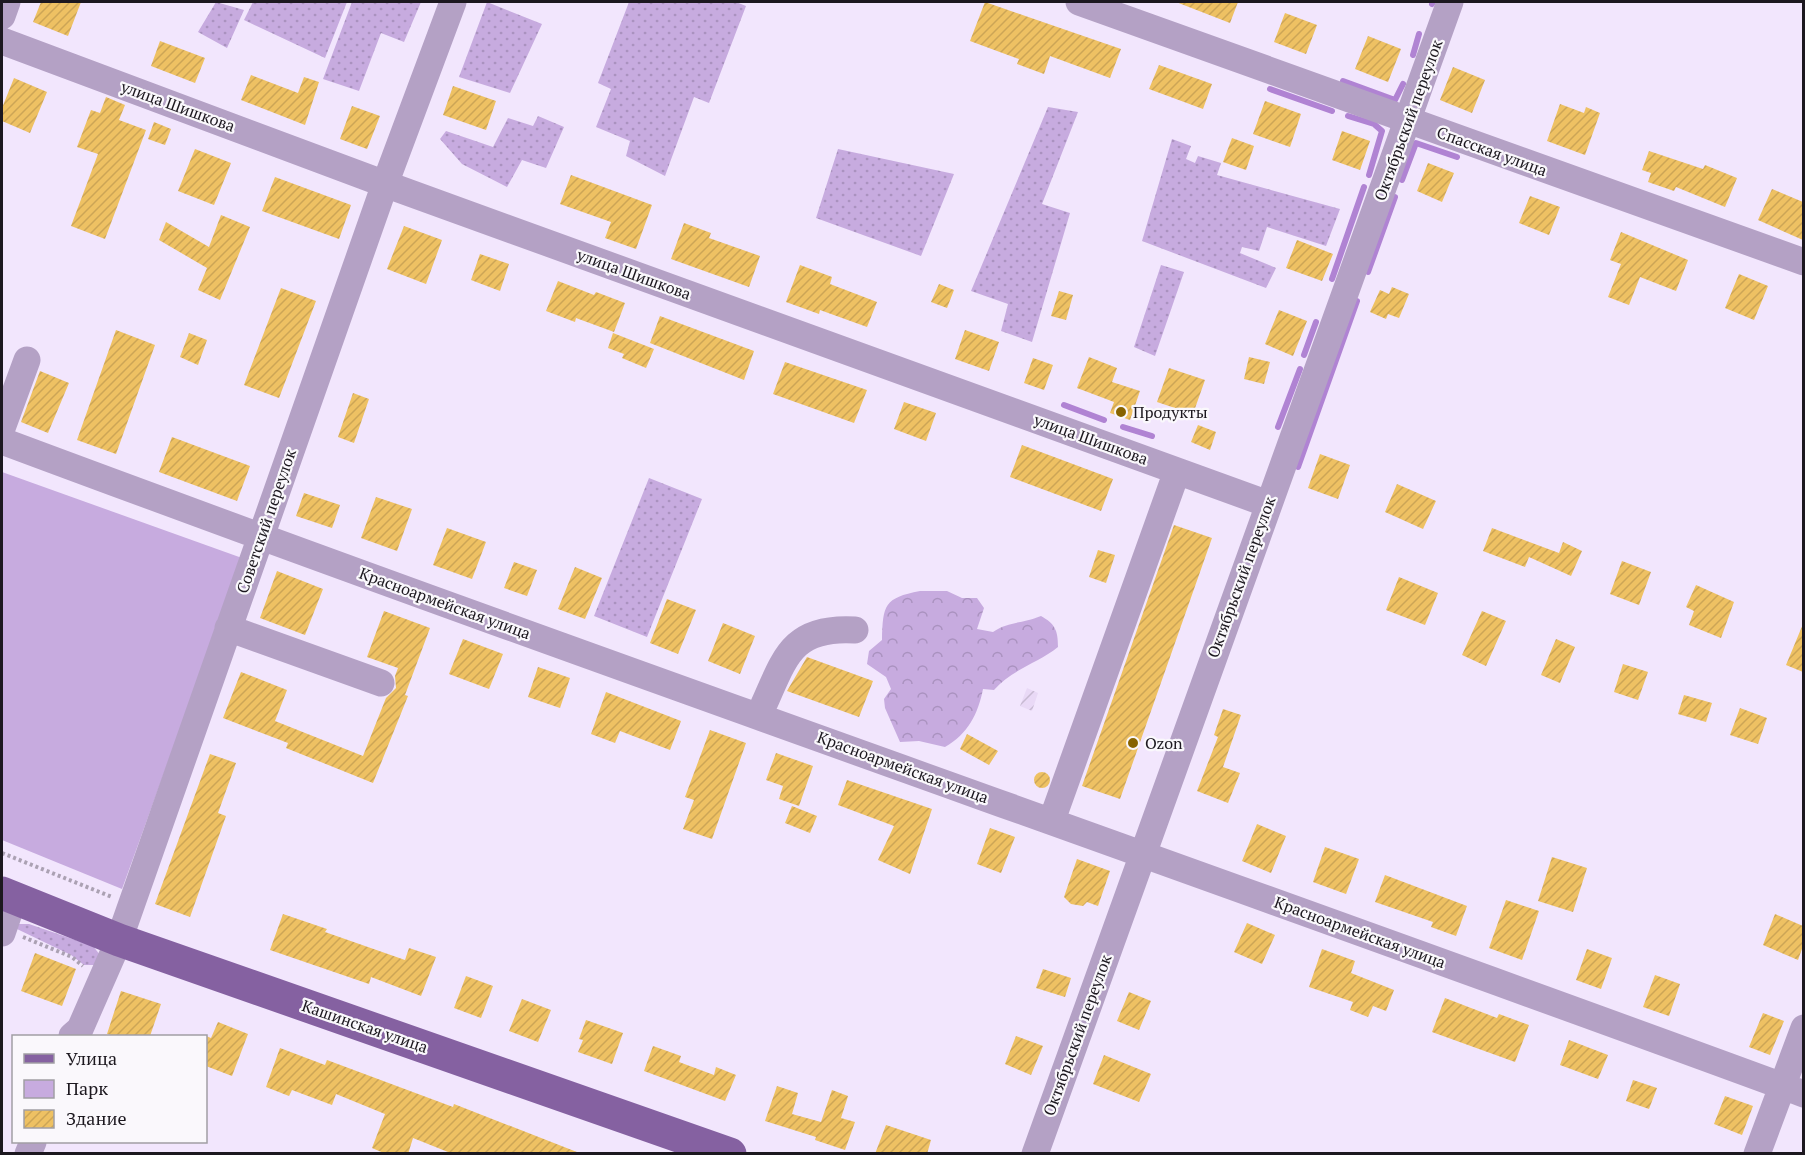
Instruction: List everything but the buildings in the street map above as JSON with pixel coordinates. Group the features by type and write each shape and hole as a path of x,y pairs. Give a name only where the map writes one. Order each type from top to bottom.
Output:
{"main road":[{"name":"Кашинская улица","path":"5,912 119,940 730,1154"}],"street":[{"path":"2,16 7,2"},
{"name":"Советский переулок","path":"73,1035 80,1029 119,940 385,184 453,2"},
{"name":"Спасская улица","path":"1078,2 1803,262"},
{"name":"Октябрьский переулок","path":"1035,1154 1450,2"},
{"name":"улица Шишкова","path":"2,41 385,184 1268,504"},
{"path":"2,428 27,360"},
{"name":"Красноармейская улица","path":"2,441 260,538 1052,820 1793,1090"},
{"path":"1052,820 1177,471"},
{"path":"228,628 381,683"},
{"path":"759,715 789,653 797,643 830,629 855,630"},
{"path":"1757,1154 1793,1090 1803,1028"}],"path":[{"path":"2,853 131,905"},
{"path":"5,912 23,937 72,957 87,968 105,972"}],"shaded area":[{"path":"1027,688 1038,693 1032,711 1020,706"}],"green space":[{"path":"216,2 244,10 227,48 198,32"},
{"path":"253,2 347,2 325,58 244,20"},
{"path":"352,2 421,2 404,42 381,33 359,91 323,79"},
{"path":"487,2 542,24 510,93 459,77"},
{"path":"629,2 736,2 746,6 709,103 694,97 665,176 626,156 630,141 596,127 611,89 598,83"},
{"path":"1048,107 1078,112 1042,204 1070,213 1032,342 1001,331 1008,304 971,291"},
{"path":"538,116 564,127 546,168 522,160 507,187 462,164 440,139 446,131 493,147 508,118 533,126"},
{"path":"1172,139 1191,146 1186,159 1195,163 1198,156 1221,163 1217,175 1340,209 1326,246 1267,227 1259,251 1242,247 1240,253 1276,268 1266,288 1142,241"},
{"path":"838,149 954,174 921,256 816,218"},
{"path":"1161,265 1184,272 1155,356 1134,347"},
{"path":"2,472 242,558 122,889 2,840"},
{"path":"649,478 702,499 647,637 594,616"},
{"path":"920,591 947,591 962,598 977,598 984,608 977,629 993,632 1005,626 1041,616 1053,625 1057,636 1058,647 1050,653 1008,677 994,690 983,689 975,715 966,730 945,747 919,741 900,742 885,708 884,699 891,689 886,677 867,664 869,651 882,640 883,619 888,605 892,600"},
{"path":"19,924 29,924 93,946 100,955 96,965 84,965 71,955 17,929"}],"waterway":[{"path":"1413,55 1419,34"},
{"path":"1343,81 1395,100 1403,84"},
{"path":"1270,89 1332,111"},
{"path":"1348,116 1374,124 1382,131 1369,175"},
{"path":"1402,180 1416,143 1457,157"},
{"path":"1332,279 1364,187"},
{"path":"1368,272 1395,197"},
{"path":"1298,467 1357,301"},
{"path":"1304,355 1316,322"},
{"path":"1278,427 1300,369"},
{"path":"1064,405 1104,420"},
{"path":"1123,427 1152,436"}],"place":[{"name":"Продукты","path":"1121,412"},
{"name":"Ozon","path":"1133,743"}]}
